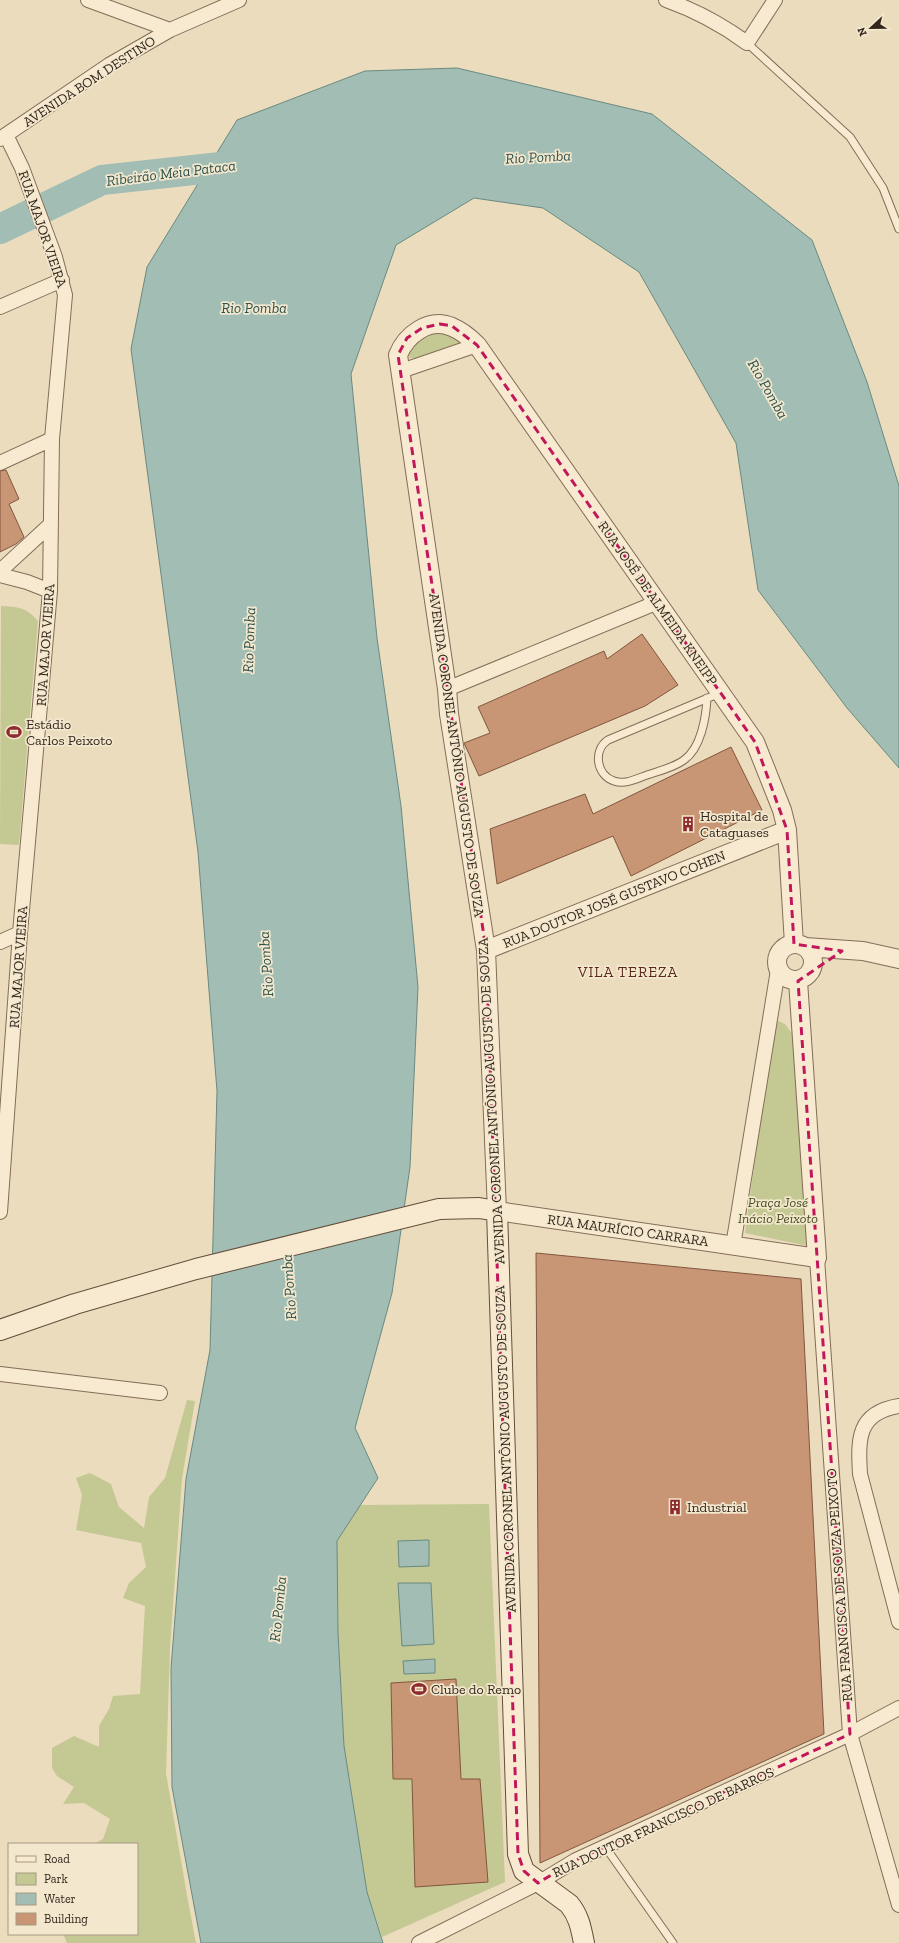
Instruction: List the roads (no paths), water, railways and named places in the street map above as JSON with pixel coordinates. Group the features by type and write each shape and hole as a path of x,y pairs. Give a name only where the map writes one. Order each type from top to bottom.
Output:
{"main road":[{"name":"RUA MAURÍCIO CARRARA","path":"0,1330 75,1304 196,1269 439,1209 479,1208 497,1211"},
{"name":"AVENIDA CORONEL ANTÔNIO AUGUSTO DE SOUZA","path":"497,1211 518,1854 524,1871 538,1883 569,1904 575,1911 579,1920 584,1943"}],"street":[{"path":"88,0 170,30"},
{"name":"AVENIDA BOM DESTINO","path":"3,137 109,65 170,30 239,0"},
{"path":"666,0 693,9 724,26 747,43 775,0"},
{"name":"RUA MAJOR VIEIRA","path":"0,1212 6,1058 20,932 50,591 52,439 65,295 55,257 22,168 3,137"},
{"path":"0,307 62,280"},
{"name":"RUA JOSÉ DE ALMEIDA KNEIPP","path":"422,328 440,324 452,326 466,334 477,345 658,602 714,695 755,742 782,810 787,830 800,946"},
{"name":"AVENIDA CORONEL ANTÔNIO AUGUSTO DE SOUZA","path":"422,328 407,338 401,346 398,355 447,689 449,714 486,950 497,1211"},
{"path":"401,371 477,345"},
{"path":"0,463 52,439"},
{"path":"0,571 50,525"},
{"path":"0,575 28,582 50,591"},
{"path":"447,689 658,602"},
{"name":"RUA DOUTOR JOSÉ GUSTAVO COHEN","path":"486,950 787,830"},
{"path":"0,942 20,932"},
{"path":"733,1246 778,970 777,958 779,952 788,945 842,951 863,950 899,958"},
{"path":"800,946 813,957 805,976 817,1258"},
{"path":"778,970 786,979 805,976 842,951"},
{"name":"RUA MAURÍCIO CARRARA","path":"497,1211 817,1258"},
{"name":"RUA FRANCISCA DE SOUZA PEIXOTO","path":"817,1258 850,1734 899,1906"},
{"path":"0,1374 160,1393"},
{"path":"899,1406 878,1413 866,1422 860,1438 860,1474 899,1622"},
{"name":"RUA DOUTOR FRANCISCO DE BARROS","path":"424,1941 538,1883 576,1860 606,1848 850,1734 899,1708"}],"lane":[{"path":"747,43 850,137 883,188 899,229"},
{"path":"714,695 706,711 699,737 685,759 673,767 625,783 613,781 606,776 600,767 597,758 601,744 714,695"},
{"path":"606,1848 673,1943"}],"water":[{"name":"Rio Pomba","path":"457,68 652,114 812,240 867,382 899,486 899,768 847,708 758,590 736,443 639,272 543,208 474,198 396,245 351,374 377,638 401,806 418,987 410,1167 392,1293 355,1428 378,1478 337,1541 338,1633 344,1746 367,1892 383,1943 201,1943 172,1787 171,1668 186,1479 210,1350 217,1091 198,852 131,349 147,267 237,120 365,71"},
{"path":"429,1540 429,1566 399,1567 398,1541"},
{"path":"398,1583 431,1583 434,1644 402,1646"},
{"path":"435,1659 435,1673 404,1674 403,1661"}],"waterway":[{"name":"Ribeirão Meia Pataca","path":"0,229 102,180 248,164"}],"place":[{"name":"Estádio Carlos Peixoto","path":"14,732"},
{"name":"Hospital de Cataguases","path":"688,824"},
{"name":"Industrial","path":"675,1507"},
{"name":"Clube do Remo","path":"419,1689"}],"district":[{"name":"VILA TEREZA","path":"628,972"}],"park label":[{"name":"Praça José Inácio Peixoto","path":"778,1210"}]}
